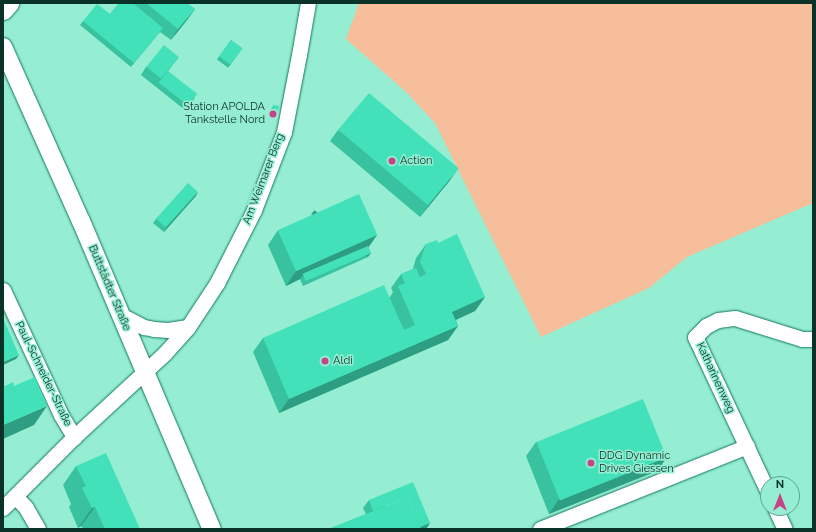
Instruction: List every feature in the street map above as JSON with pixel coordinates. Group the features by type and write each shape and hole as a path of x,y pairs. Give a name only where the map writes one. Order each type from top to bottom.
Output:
{"main road":[{"path":"3,9 8,3"}],"street":[{"name":"Am Weimarer Berg","path":"145,373 188,327 230,259 254,210 270,172 285,125 308,3"},
{"name":"Buttstädter Straße","path":"3,47 121,315 212,529"},
{"name":"Paul-Schneider-Straße","path":"3,290 61,416 74,437"},
{"path":"121,315 134,322 154,329 168,330 188,327"},
{"name":"Katharinenweg","path":"761,476 695,337 706,326 718,320 735,318 802,339 813,339"},
{"name":"Paul-Schneider-Straße","path":"3,508 74,437 145,373"},
{"path":"540,529 747,446"},
{"path":"15,496 26,508 38,529"},
{"path":"779,516 785,529"}],"shaded area":[{"path":"359,3 813,3 813,203 687,257 649,288 541,337 435,123 406,92 346,39"}],"building":[{"path":"119,3 133,3 163,28 134,63 83,21 97,4 110,14"},
{"path":"146,3 187,3 195,9 178,29"},
{"path":"231,40 242,48 231,64 219,56"},
{"path":"164,45 179,57 161,79 146,67"},
{"path":"168,71 197,94 188,106 159,83"},
{"name":"Action","path":"369,93 459,168 428,205 338,130"},
{"path":"274,105 279,106 277,115 272,114"},
{"path":"188,183 198,192 166,227 156,219"},
{"path":"359,194 377,235 296,271 278,230"},
{"path":"457,234 485,297 452,312 458,326 289,399 263,338 384,285 404,330 415,325 398,286 405,283 401,274 416,268 420,277 426,274 420,262 426,244 437,240 438,243"},
{"path":"368,246 371,253 306,281 303,274"},
{"path":"3,318 19,355 3,362"},
{"path":"35,377 47,406 3,425 3,387 13,382 14,386"},
{"name":"DDG Dynamic Drives Giessen","path":"643,399 667,457 560,500 536,442"},
{"path":"106,453 140,529 105,529 95,507 92,508 82,488 86,486 76,466"},
{"path":"413,482 430,523 420,527 408,497 373,511 369,500"},
{"path":"408,497 421,529 329,529"}],"place":[{"name":"Station APOLDA Tankstelle Nord","path":"273,114"},
{"name":"Action","path":"392,161"},
{"name":"Aldi","path":"325,361"},
{"name":"DDG Dynamic Drives Giessen","path":"591,463"}]}
